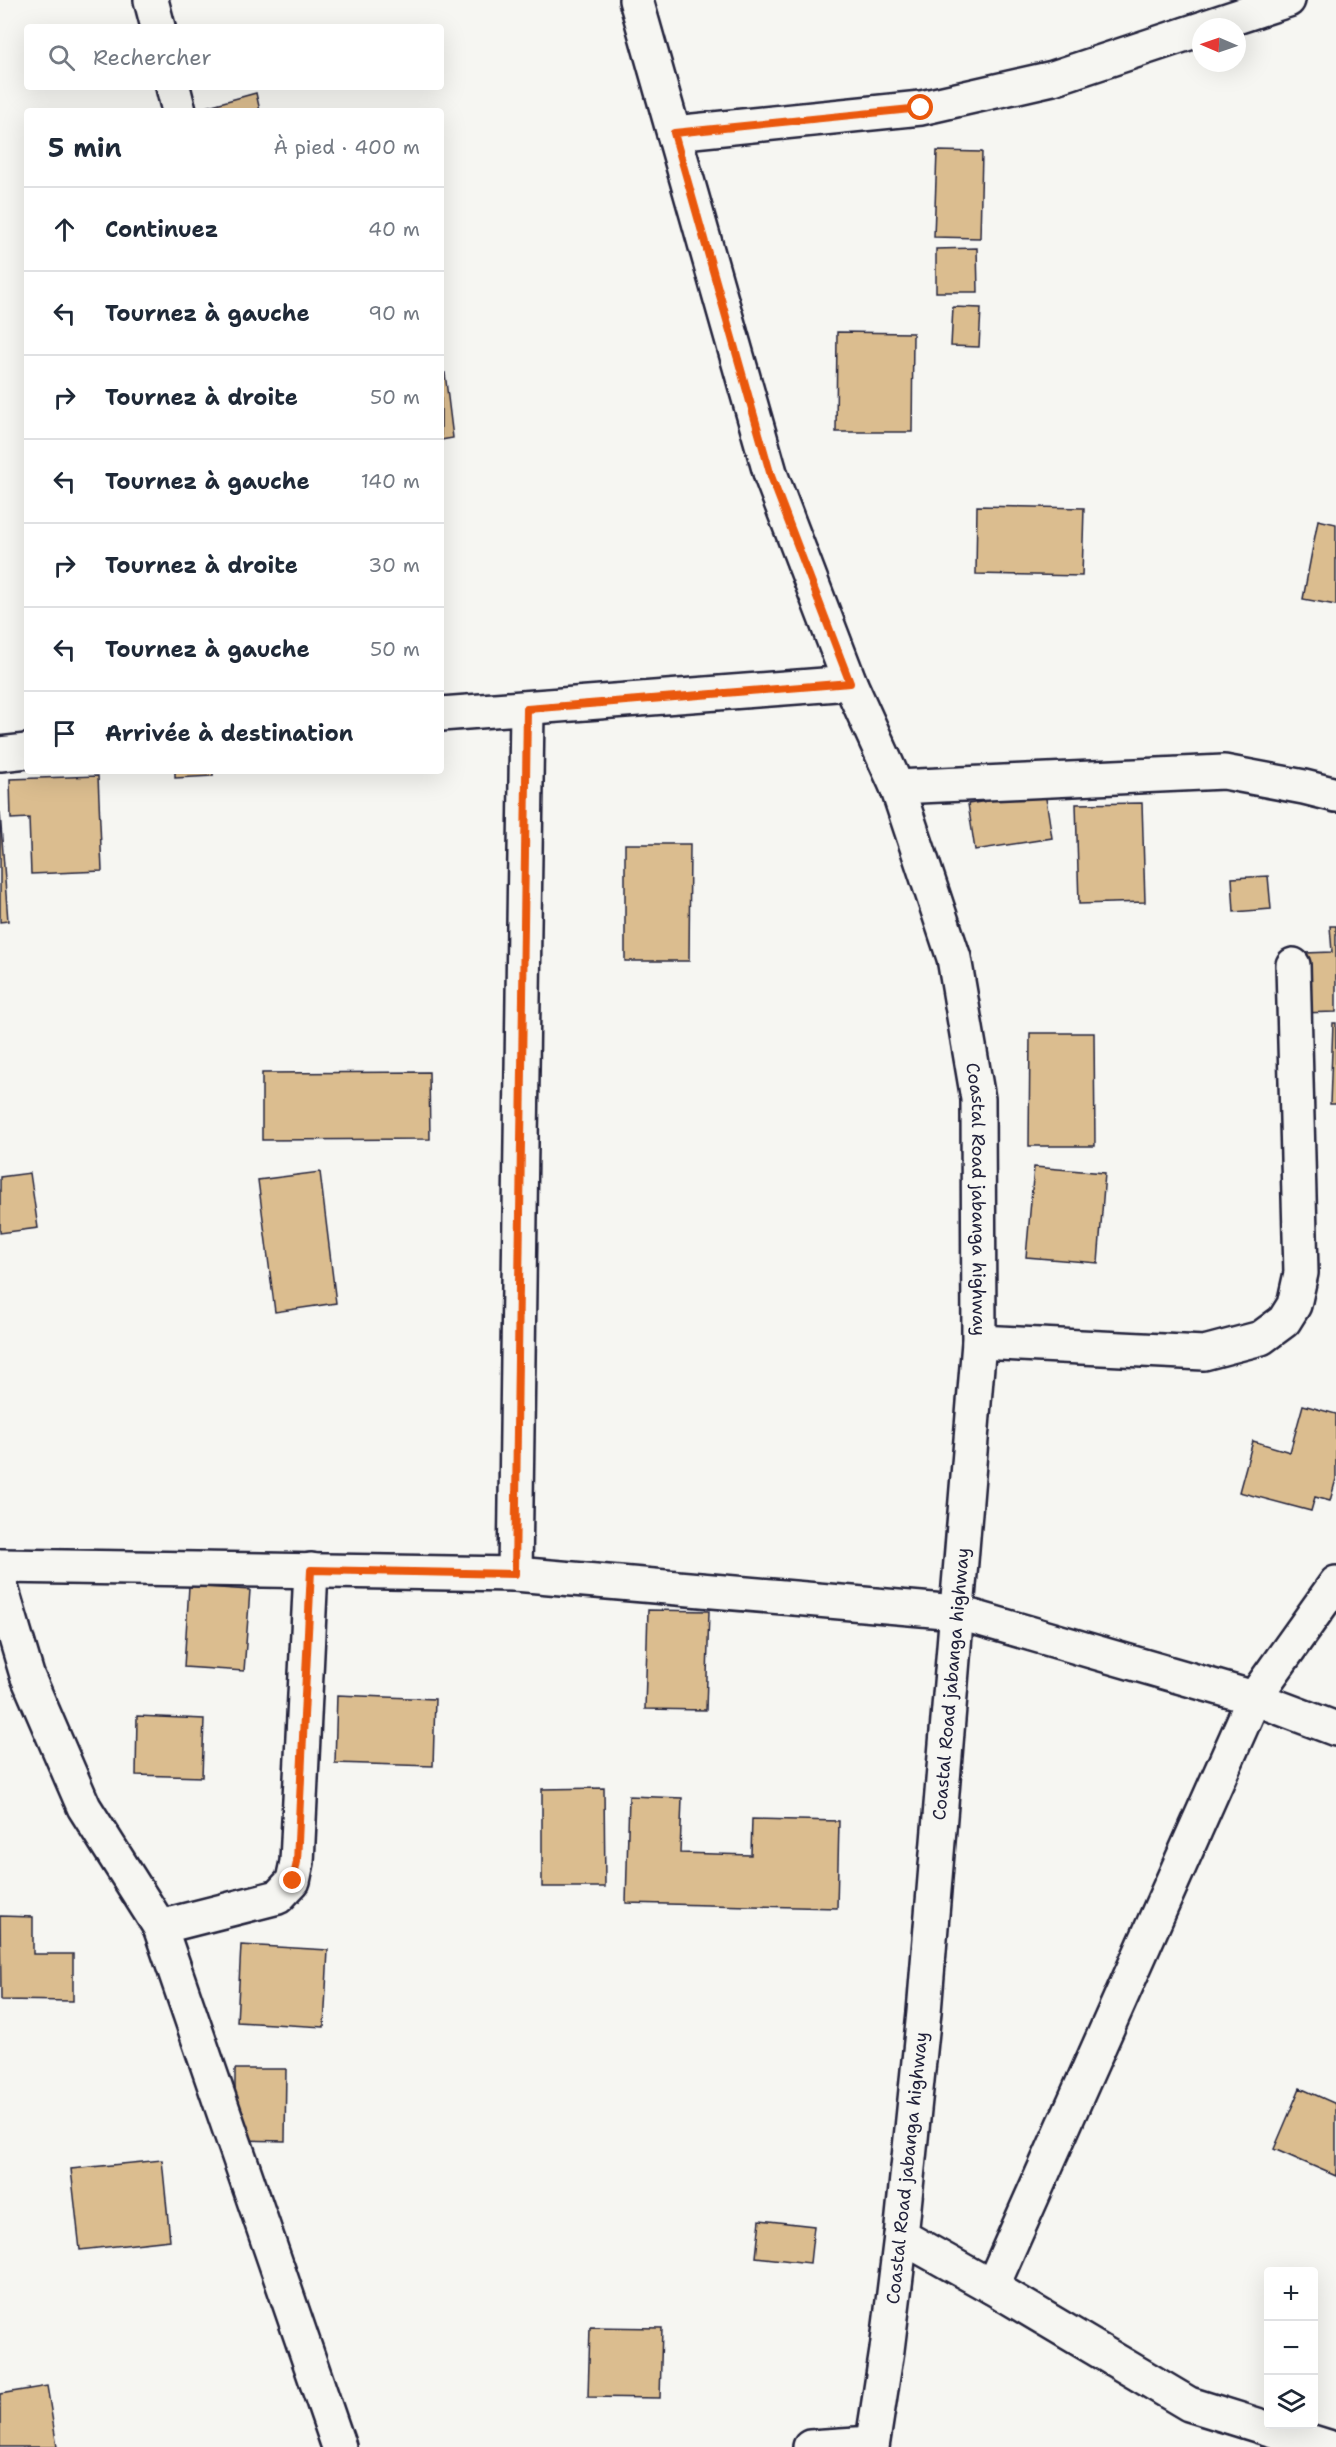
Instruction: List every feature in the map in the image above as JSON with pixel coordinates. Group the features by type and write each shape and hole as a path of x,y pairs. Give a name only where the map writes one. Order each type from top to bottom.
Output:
{"street":[{"path":"151,0 157,24"},
{"name":"Coastal Road jabanga highway","path":"636,0 771,476 850,683 897,787 954,958 978,1099 979,1342 925,2000 901,2236 872,2445"},
{"path":"1233,18 1288,0"},
{"path":"674,133 921,108 1053,78 1192,32"},
{"path":"174,90 178,108"},
{"path":"444,714 850,683"},
{"path":"515,1574 527,709"},
{"path":"0,754 24,751"},
{"path":"897,787 1224,772 1336,795"},
{"path":"979,1342 1204,1353 1261,1338 1284,1321 1294,1305 1301,1273 1293,965"},
{"path":"0,1566 515,1574 956,1612 1254,1698 1336,1729"},
{"path":"160,1928 278,1897 293,1881 297,1862 311,1570"},
{"path":"0,1584 27,1675 84,1807 160,1928 339,2447"},
{"path":"992,2287 1254,1698 1336,1584"},
{"path":"901,2236 1189,2404 1329,2447"},
{"path":"810,2447 872,2445"}],"building":[{"path":"256,93 259,108 201,108"},
{"path":"937,151 982,152 980,238 934,237"},
{"path":"977,248 978,292 936,292 936,249"},
{"path":"953,307 981,308 979,347 951,346"},
{"path":"837,332 913,333 912,432 836,432"},
{"path":"444,373 453,438 444,440"},
{"path":"977,506 1084,508 1082,576 976,574"},
{"path":"1318,520 1336,524 1336,605 1303,599"},
{"path":"175,774 213,774 213,776 175,778"},
{"path":"98,776 102,871 31,874 29,818 11,819 10,779"},
{"path":"1045,792 1052,838 975,850 968,804"},
{"path":"1142,803 1145,902 1079,904 1076,804"},
{"path":"0,812 8,921 0,922"},
{"path":"625,844 690,844 689,961 625,961"},
{"path":"1268,876 1271,909 1234,912 1232,878"},
{"path":"1330,926 1336,926 1336,1012 1298,1013 1306,982 1305,953 1332,952"},
{"path":"1333,1023 1336,1023 1336,1104 1330,1104"},
{"path":"1030,1033 1094,1033 1095,1146 1029,1146"},
{"path":"429,1072 430,1139 262,1140 262,1073"},
{"path":"1034,1167 1105,1173 1098,1263 1026,1257"},
{"path":"320,1172 336,1303 275,1312 258,1180"},
{"path":"30,1173 38,1228 0,1233 0,1177"},
{"path":"1303,1405 1336,1414 1336,1479 1330,1501 1315,1497 1311,1511 1239,1492 1253,1441 1290,1452"},
{"path":"189,1586 250,1590 244,1671 184,1667"},
{"path":"648,1610 709,1611 706,1710 645,1709"},
{"path":"337,1695 435,1699 433,1766 335,1763"},
{"path":"137,1716 204,1719 202,1777 136,1775"},
{"path":"604,1788 605,1887 542,1887 542,1789"},
{"path":"629,1796 682,1798 680,1853 751,1855 752,1819 839,1821 837,1908 626,1903"},
{"path":"0,1916 33,1917 33,1954 73,1954 73,2001 1,2000"},
{"path":"241,1945 328,1950 324,2027 237,2022"},
{"path":"235,2069 286,2069 285,2141 235,2140"},
{"path":"1300,2088 1336,2104 1336,2176 1274,2149"},
{"path":"162,2160 170,2240 80,2250 71,2169"},
{"path":"760,2220 814,2226 810,2263 756,2257"},
{"path":"590,2327 662,2328 660,2398 588,2397"},
{"path":"47,2386 57,2447 0,2447 0,2394"}],"route":[{"path":"293,1881 297,1862 311,1570 515,1574 527,709 850,683 771,476 674,133 921,108"}]}
